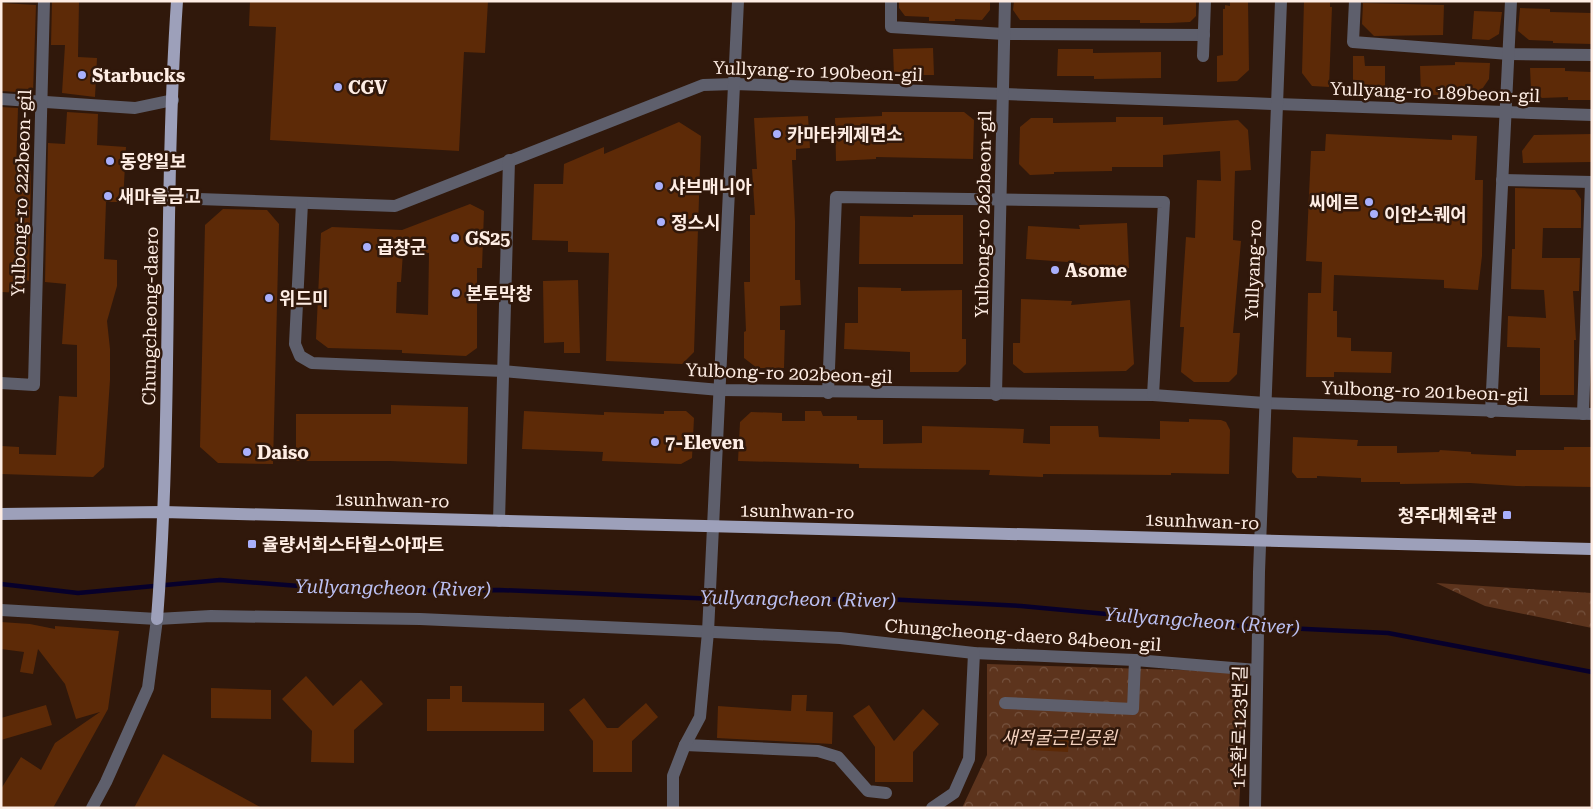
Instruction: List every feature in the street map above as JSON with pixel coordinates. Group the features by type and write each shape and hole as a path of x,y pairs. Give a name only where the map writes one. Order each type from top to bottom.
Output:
{"main road":[{"name":"Chungcheong-daero","path":"158,619 163,512 170,198 177,1"},
{"name":"1sunhwan-ro","path":"5,513 163,512 1592,549"}],"street":[{"name":"Yulbong-ro 222beon-gil","path":"1,383 34,385 44,1"},
{"path":"673,808 673,776 685,745 700,717 708,632 713,564 738,1"},
{"path":"891,1 890,27 1004,34 1204,35"},
{"name":"Yulbong-ro 262beon-gil","path":"996,394 1005,1"},
{"path":"1203,56 1206,1"},
{"name":"Yullyang-ro","path":"1259,572 1281,1"},
{"path":"1355,1 1353,42 1508,54 1592,55"},
{"path":"1492,412 1511,1"},
{"name":"Yullyang-ro 190beon-gil","path":"170,198 395,206 703,85 734,84 1003,97 1278,103"},
{"path":"1,99 41,100 136,108 173,100"},
{"name":"Yullyang-ro 189beon-gil","path":"1278,103 1592,115"},
{"path":"500,521 509,160"},
{"path":"1502,180 1592,182"},
{"name":"Yulbong-ro 201beon-gil","path":"1265,403 1588,414 1592,182"},
{"path":"828,393 836,197 1164,202 1153,395"},
{"name":"Yulbong-ro 202beon-gil","path":"302,204 296,344 300,356 312,363 503,371 720,390 828,393 1153,395 1265,403"},
{"name":"1순환로123번길","path":"1255,808 1259,572"},
{"name":"Chungcheong-daero 84beon-gil","path":"1,610 158,619 210,616 411,619 840,638 974,653 1135,660 1257,670"},
{"path":"92,808 106,782 148,688 158,619"},
{"path":"932,808 954,793 969,759 974,653"},
{"path":"1005,703 1134,709 1135,660"},
{"path":"685,745 818,751 838,757 868,791 886,793"}],"green space":[{"path":"1436,583 1592,593 1592,628 1485,606"},
{"name":"새적굴근린공원","path":"987,664 1246,672 1239,808 962,808 987,755"}],"building":[{"path":"52,1 79,1 78,57 97,58 95,97 62,93 65,45 51,45"},
{"path":"250,1 488,1 485,53 464,52 459,151 270,140 276,27 249,26"},
{"path":"899,1 990,1 990,10 982,20 955,19 955,21 929,21 929,17 905,16 899,8"},
{"path":"1014,1 1196,1 1196,16 1190,22 1169,23 1140,23 1140,20 1020,20 1013,10"},
{"path":"1248,1 1249,70 1237,81 1217,82 1217,56 1223,55 1223,9 1225,9 1225,5 1230,6 1230,2"},
{"path":"1304,1 1330,1 1330,7 1332,7 1329,87 1312,86 1302,73"},
{"path":"2,3 36,5 33,93 1,91"},
{"path":"1363,3 1444,5 1443,35 1374,36 1362,24"},
{"path":"1520,8 1550,9 1550,12 1592,13 1592,44 1529,40 1518,31"},
{"path":"1474,11 1502,12 1499,34 1489,40 1472,39"},
{"path":"933,48 934,75 894,75 893,49"},
{"path":"1058,49 1093,49 1093,53 1161,52 1161,78 1094,79 1094,76 1057,76"},
{"path":"1353,56 1364,56 1365,66 1385,66 1385,90 1353,90"},
{"path":"1455,62 1490,63 1489,79 1478,95 1421,95 1420,66 1455,65"},
{"path":"1530,68 1565,68 1565,71 1592,72 1592,100 1568,100 1568,97 1542,98 1531,89"},
{"path":"1,107 18,108 16,170 31,171 29,281 25,280 24,293 1,292"},
{"path":"67,112 98,114 97,145 126,147 123,202 106,202 104,259 117,260 117,286 107,321 110,349 110,380 104,467 93,477 1,474 1,446 19,447 19,454 56,455 59,396 77,397 77,345 62,344 66,284 45,282 48,143 65,144"},
{"path":"882,112 964,112 974,120 973,159 876,157 876,159 836,161 835,118 882,116"},
{"path":"808,116 810,148 796,149 796,160 792,160 795,280 800,280 801,305 780,306 780,330 785,330 784,368 757,368 744,358 744,332 746,331 744,282 750,282 750,215 755,215 752,169 757,169 754,118"},
{"path":"1116,117 1163,117 1163,125 1238,120 1248,130 1251,170 1235,171 1233,240 1241,241 1233,333 1240,333 1237,374 1229,382 1194,382 1181,372 1184,327 1180,327 1186,237 1195,238 1197,180 1221,181 1220,151 1163,155 1163,167 1112,167 1112,171 1054,172 1054,174 1030,175 1019,164 1020,127 1031,118 1053,118 1053,123 1116,122"},
{"path":"679,122 701,136 694,352 682,364 606,361 609,253 568,252 568,241 532,240 534,184 563,184 564,164 604,147 604,154"},
{"path":"1326,134 1452,140 1452,135 1477,136 1475,180 1483,180 1482,256 1478,290 1444,288 1444,280 1334,275 1333,311 1337,311 1337,337 1351,338 1351,351 1392,352 1391,373 1334,372 1334,377 1306,377 1308,293 1321,293 1322,262 1306,261 1311,151 1325,151"},
{"path":"1592,134 1592,162 1523,163 1522,151 1534,135"},
{"path":"1515,188 1575,190 1581,199 1581,228 1543,228 1542,258 1580,258 1579,291 1573,291 1576,340 1574,340 1574,395 1540,395 1540,348 1507,347 1508,316 1546,318 1544,290 1511,289 1512,249 1515,249"},
{"path":"470,204 484,211 482,268 477,268 477,348 466,356 402,353 402,350 328,348 316,339 321,233 332,227 402,230","holes":["403,252 429,253 428,315 396,313 397,282 401,282"]},
{"path":"223,209 267,210 279,224 273,464 218,463 200,447 205,225"},
{"path":"913,215 963,215 963,264 859,264 860,216 913,217"},
{"path":"1127,223 1129,268 1082,270 1081,263 1026,259 1028,226 1080,229 1079,225"},
{"path":"578,280 580,353 564,353 564,342 544,343 543,281"},
{"path":"858,287 901,288 901,291 962,290 962,339 966,339 966,364 958,372 910,372 910,352 844,349 845,323 858,323"},
{"path":"1021,299 1072,301 1071,305 1130,300 1134,364 1126,371 1024,373 1013,364 1013,343 1020,343"},
{"path":"391,405 468,407 467,464 390,461 296,461 296,414 391,414"},
{"path":"524,411 604,415 604,412 664,414 664,411 686,411 694,418 692,458 681,464 602,461 603,452 522,449"},
{"path":"805,411 821,411 823,416 857,416 857,420 883,420 883,444 922,443 922,426 1024,429 1023,443 1050,444 1050,426 1098,426 1099,437 1160,439 1160,421 1189,422 1189,419 1221,420 1226,422 1230,430 1229,474 1043,474 1043,477 989,475 990,470 859,468 859,464 738,461 740,422 751,412 782,413 782,421 805,421"},
{"path":"1293,437 1358,440 1357,446 1397,446 1397,453 1439,452 1440,450 1471,452 1471,454 1516,456 1516,450 1564,450 1564,447 1592,447 1592,487 1470,483 1400,484 1400,482 1361,482 1361,478 1317,476 1317,478 1297,478 1292,472"},
{"path":"1,622 30,624 55,629 55,626 119,631 108,709 53,808 1,808 1,789 21,757 41,770 55,743 100,712 76,719 65,684 38,649 33,674 20,672 24,652 1,649"},
{"path":"306,676 333,706 361,680 383,704 354,730 354,763 311,762 312,731 282,699"},
{"path":"450,686 462,686 462,702 544,703 544,731 427,731 427,699 450,699"},
{"path":"211,688 271,690 271,719 211,718"},
{"path":"792,695 807,695 806,711 833,712 832,744 717,738 718,706 791,711"},
{"path":"584,698 607,728 618,728 646,703 658,717 632,741 632,772 593,772 593,741 569,710"},
{"path":"46,705 52,725 1,740 1,718"},
{"path":"869,705 894,741 923,709 939,724 913,752 913,782 875,782 875,747 853,716"},
{"path":"1032,731 1069,734 1068,752 1031,750"},
{"path":"163,754 262,808 134,808"}],"waterway":[{"name":"Yullyangcheon (River)","path":"1,584 78,593 220,580 364,591 499,590 741,600 884,599 1021,606 1224,625 1388,633 1592,672"}],"place":[{"name":"Starbucks","path":"82,75"},
{"name":"CGV","path":"338,87"},
{"name":"카마타케제면소","path":"777,134"},
{"name":"동양일보","path":"110,161"},
{"name":"샤브매니아","path":"659,186"},
{"name":"새마을금고","path":"108,196"},
{"name":"씨에르","path":"1369,202"},
{"name":"이안스퀘어","path":"1374,214"},
{"name":"정스시","path":"661,222"},
{"name":"GS25","path":"455,238"},
{"name":"곱창군","path":"367,247"},
{"name":"Asome","path":"1055,270"},
{"name":"본토막창","path":"456,293"},
{"name":"위드미","path":"269,298"},
{"name":"7-Eleven","path":"655,442"},
{"name":"Daiso","path":"247,452"},
{"name":"청주대체육관","path":"1507,515"},
{"name":"율량서희스타힐스아파트","path":"252,544"}]}
